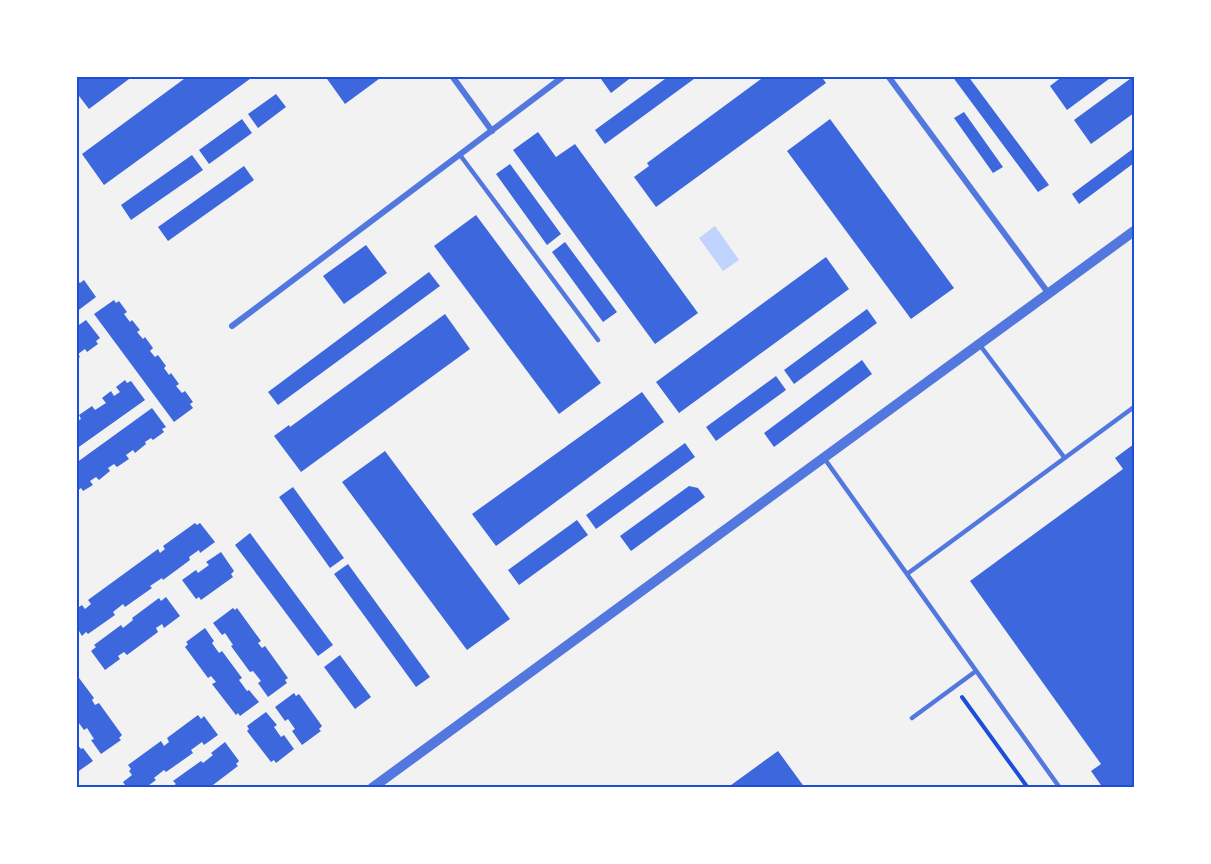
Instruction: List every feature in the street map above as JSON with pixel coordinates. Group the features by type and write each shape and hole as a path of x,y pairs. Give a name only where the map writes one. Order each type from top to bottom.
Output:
{"street":[{"path":"452,76 492,131"},
{"path":"231,326 564,76"},
{"path":"888,76 1049,294"},
{"path":"372,788 1134,231"}],"lane":[{"path":"460,155 598,340"},
{"path":"979,344 1064,457"},
{"path":"907,574 1134,407"},
{"path":"823,458 1060,788"},
{"path":"912,718 976,671"}],"path":[{"path":"955,686 1028,788"}],"water":[{"path":"715,226 739,260 723,271 699,238"}],"building":[{"path":"76,76 133,76 89,109 76,92"},
{"path":"188,76 254,76 104,185 82,154"},
{"path":"325,76 383,76 345,104"},
{"path":"605,76 633,76 611,93 601,79"},
{"path":"669,76 698,76 605,144 595,130"},
{"path":"765,76 821,76 826,83 656,207 634,177 649,166 647,163"},
{"path":"952,76 968,76 1049,185 1038,192"},
{"path":"1063,76 1113,76 1067,110 1050,86"},
{"path":"1134,76 1134,113 1091,144 1074,120"},
{"path":"276,94 286,107 258,128 248,114"},
{"path":"964,112 1003,167 993,173 954,118"},
{"path":"242,119 252,133 209,164 199,150"},
{"path":"830,119 954,288 911,319 787,151"},
{"path":"538,132 556,157 575,144 698,313 655,344 513,150"},
{"path":"1134,148 1134,163 1079,204 1072,194"},
{"path":"192,155 203,170 131,220 121,205"},
{"path":"510,164 561,234 547,245 496,174"},
{"path":"244,166 254,180 168,241 158,227"},
{"path":"476,215 601,383 559,414 434,246"},
{"path":"565,242 617,312 603,322 552,252"},
{"path":"366,245 387,273 344,304 323,276"},
{"path":"826,257 849,289 679,413 656,382"},
{"path":"429,272 440,286 278,405 268,392"},
{"path":"76,279 80,283 84,280 96,297 76,312"},
{"path":"114,300 116,303 119,301 127,312 124,314 140,330 137,332 143,339 145,337 153,348 150,351 155,357 158,355 169,375 171,373 179,384 176,386 182,393 185,391 193,402 190,404 193,408 174,422 94,314"},
{"path":"867,309 877,323 794,384 784,370"},
{"path":"445,314 470,349 301,472 274,436 289,425 290,427"},
{"path":"86,320 100,338 96,341 98,344 87,352 85,349 78,354 80,357 76,359 76,327"},
{"path":"862,360 872,374 774,447 764,433"},
{"path":"776,376 786,390 716,441 706,427"},
{"path":"125,380 127,383 131,381 145,400 76,449 76,422 81,419 79,415 92,406 95,410 106,403 102,398 111,391 114,396 120,392 116,387"},
{"path":"642,392 664,422 496,546 472,514"},
{"path":"152,408 166,427 162,429 164,432 153,440 151,438 145,442 146,444 135,453 133,450 126,455 129,459 117,467 114,464 108,468 110,471 99,480 96,477 90,481 93,485 76,492 76,463"},
{"path":"685,443 695,457 596,529 586,515"},
{"path":"1134,444 1134,788 1103,788 1091,771 1101,764 970,581 1123,469 1115,458"},
{"path":"385,451 510,619 467,650 342,482"},
{"path":"689,486 698,488 705,497 631,551 620,536"},
{"path":"293,487 344,558 330,568 279,497"},
{"path":"577,520 588,535 519,585 508,570"},
{"path":"195,523 197,525 200,523 215,542 200,553 199,550 189,557 190,560 163,580 162,578 150,586 152,588 125,607 123,604 113,612 115,615 88,634 86,632 82,636 79,631 76,631 76,609 82,605 85,609 91,604 88,600 158,549 160,553 165,549 163,546"},
{"path":"250,533 333,645 318,656 235,545"},
{"path":"221,552 234,571 231,574 233,577 201,600 199,597 196,599 182,580 196,570 198,573 209,565 206,562"},
{"path":"348,564 430,677 416,687 334,574"},
{"path":"166,597 180,616 164,628 162,624 156,628 158,632 127,655 124,652 118,656 120,659 105,670 91,651 96,647 94,645 121,625 123,628 133,620 132,618 159,598 161,601"},
{"path":"233,608 235,610 237,608 261,641 258,643 262,648 265,646 288,678 285,680 287,683 268,697 258,683 261,681 253,671 250,672 231,646 233,645 225,633 222,635 213,623"},
{"path":"205,628 219,653 222,651 242,678 239,680 259,702 240,716 238,713 236,715 212,684 216,682 211,676 208,678 185,647 188,644 186,642"},
{"path":"340,655 371,697 355,709 324,667"},
{"path":"76,674 94,698 92,700 95,705 99,703 122,735 119,738 121,740 101,754 91,740 94,739 87,728 84,730 76,719"},
{"path":"294,693 296,696 299,694 322,726 319,729 321,731 302,745 292,731 295,729 288,719 285,721 275,707"},
{"path":"266,712 277,725 274,727 281,737 284,735 294,749 276,763 274,760 271,762 247,731 249,729 247,726"},
{"path":"198,715 201,719 204,716 218,735 204,745 202,742 191,750 193,753 166,772 164,770 145,788 127,788 123,782 132,775 128,765 161,741 164,746 169,742 167,738"},
{"path":"225,742 239,761 236,764 238,766 209,788 170,788 176,784 173,781 201,761 203,763"},
{"path":"76,743 93,761 76,773"},
{"path":"778,751 805,788 727,788"}]}
